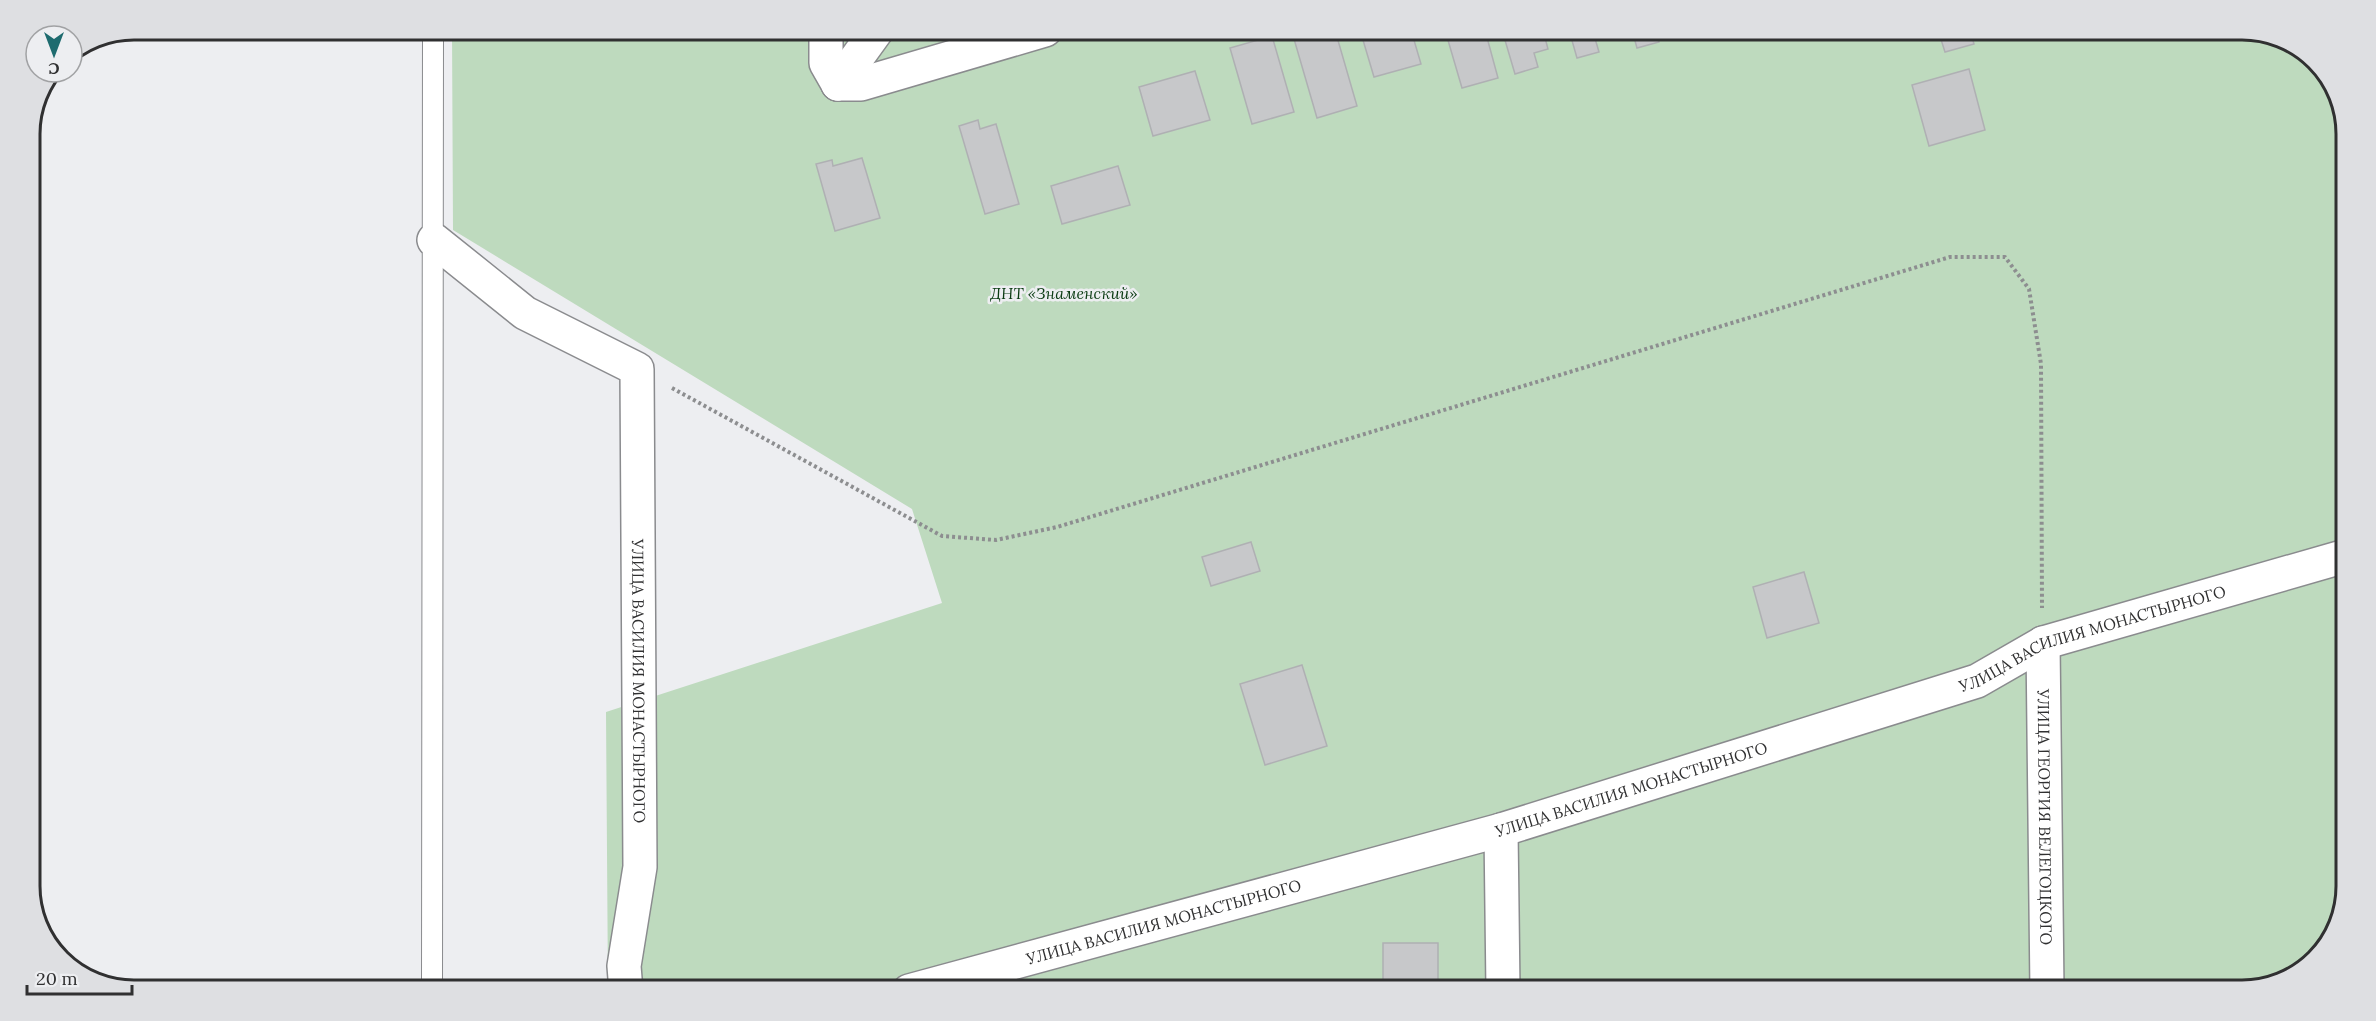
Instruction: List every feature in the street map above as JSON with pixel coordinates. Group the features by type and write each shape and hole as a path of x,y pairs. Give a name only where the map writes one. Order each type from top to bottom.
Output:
{"street":[{"path":"826,40 826,63 838,84"},
{"path":"838,84 870,40"},
{"path":"838,84 861,84 1010,40"},
{"path":"434,240 525,314 638,369"},
{"name":"УЛИЦА ВАСИЛИЯ МОНАСТЫРНОГО","path":"625,980 624,966 640,867 638,369"},
{"name":"УЛИЦА ВАСИЛИЯ МОНАСТЫРНОГО","path":"952,980 1501,830 1977,681 2043,643 2336,559"},
{"name":"УЛИЦА ГЕОРГИЯ ВЕЛЕГОЦКОГО","path":"2043,643 2047,980"},
{"path":"1501,830 1503,980"}],"lane":[{"path":"432,980 433,40"}],"path":[{"path":"638,369 942,536 996,540 1057,527 1950,257 2005,257 2029,289 2040,364 2043,643"}],"green space":[{"name":"ДНТ «Знаменский»","path":"452,40 2242,40 2260,42 2277,48 2299,60 2316,77 2328,99 2334,116 2335,128 2336,886 2334,905 2328,922 2316,944 2294,965 2272,976 2254,980 608,980 606,712 942,603 912,509 453,230"}],"building":[{"path":"1258,40 1273,40 1294,112 1252,124 1230,48"},
{"path":"1294,40 1338,40 1357,106 1317,118"},
{"path":"1363,40 1414,40 1421,64 1374,77"},
{"path":"1448,40 1488,40 1498,78 1462,88"},
{"path":"1505,40 1546,40 1548,49 1534,53 1538,67 1515,74"},
{"path":"1572,40 1595,40 1599,52 1577,58"},
{"path":"1635,40 1658,40 1659,42 1637,48"},
{"path":"1941,40 1973,40 1974,44 1945,52"},
{"path":"1969,69 1985,130 1929,146 1912,85"},
{"path":"1195,71 1210,120 1153,136 1139,87"},
{"path":"978,120 980,129 996,124 1019,204 985,214 959,126"},
{"path":"862,158 880,218 835,231 816,164 832,160 833,166"},
{"path":"1118,166 1130,205 1062,224 1051,186"},
{"path":"1251,542 1260,571 1211,586 1202,557"},
{"path":"1804,572 1819,623 1767,638 1753,587"},
{"path":"1302,665 1327,746 1265,765 1240,684"},
{"path":"1383,943 1438,943 1438,980 1383,980"}]}
